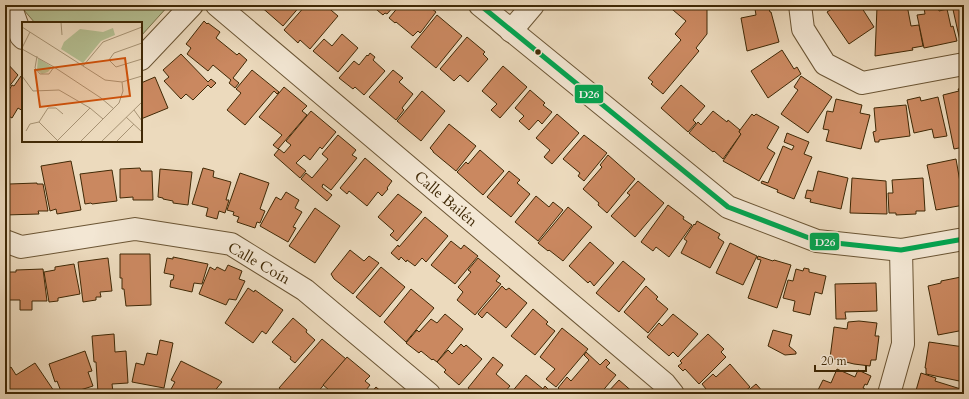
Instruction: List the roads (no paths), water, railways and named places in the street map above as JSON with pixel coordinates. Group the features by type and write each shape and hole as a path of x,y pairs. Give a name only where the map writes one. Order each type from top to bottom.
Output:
{"street":[{"path":"10,5 22,37"},
{"path":"142,58 192,5"},
{"name":"Calle Bailén","path":"217,5 665,384 673,394"},
{"path":"480,5 728,207 817,241 902,250 964,239"},
{"path":"511,31 533,5"},
{"path":"800,5 803,29 825,64 862,83 964,64"},
{"name":"Calle Coín","path":"5,241 21,247 135,229 231,244 305,290 428,394"},
{"path":"889,394 903,344 902,250"}]}
